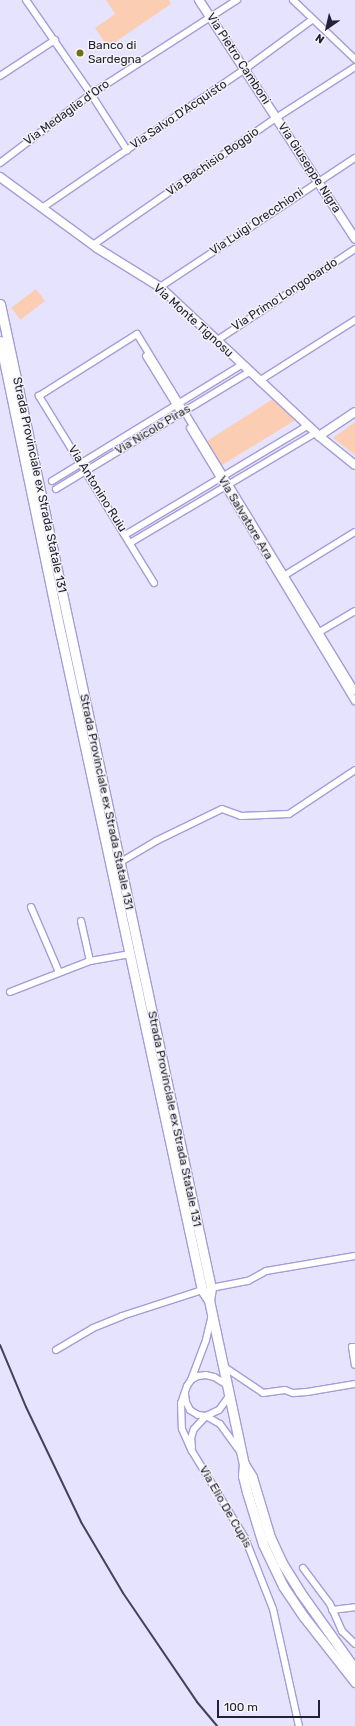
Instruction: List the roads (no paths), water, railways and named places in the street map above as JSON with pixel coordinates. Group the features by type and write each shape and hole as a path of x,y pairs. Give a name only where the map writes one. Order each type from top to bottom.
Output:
{"main road":[{"name":"Strada Provinciale ex Strada Statale 131","path":"0,304 119,863 206,1289"},
{"name":"Strada Provinciale ex Strada Statale 131","path":"0,341 130,954 209,1300 244,1464 243,1476 247,1492 263,1544 272,1566 283,1586 304,1617 355,1682"},
{"name":"Strada Provinciale ex Strada Statale 131","path":"244,1464 252,1477 270,1538 282,1563 300,1592 355,1669"}],"street":[{"path":"26,0 55,40 127,150"},
{"name":"Via Pietro Camboni","path":"199,0 276,118"},
{"name":"Via Medaglie d'Oro","path":"0,163 91,94 237,0"},
{"path":"293,0 355,58"},
{"name":"Via Salvo D'Acquisto","path":"42,208 245,69 313,19"},
{"path":"0,76 55,40"},
{"name":"Via Bachisio Boggio","path":"92,245 276,118 355,67"},
{"name":"Via Giuseppe Nigra","path":"276,118 355,238"},
{"name":"Via Luigi Orecchioni","path":"160,287 355,158"},
{"name":"Via Monte Tignosu","path":"0,178 92,245 160,287 307,426 355,465"},
{"name":"Via Primo Longobardo","path":"216,341 355,249"},
{"path":"259,382 355,320"},
{"name":"Via Salvatore Ara","path":"39,396 136,335 283,576 355,701"},
{"name":"Via Nicolò Piras","path":"52,481 241,365"},
{"name":"Via Nicolò Piras","path":"56,489 249,372"},
{"name":"Via Antonino Ruiu","path":"39,396 154,583"},
{"path":"130,543 227,485 355,412"},
{"path":"125,535 307,426"},
{"path":"283,576 355,532"},
{"path":"317,633 355,612"},
{"name":"Via Salvatore Ara","path":"317,633 355,690"},
{"path":"119,863 156,841 222,809 241,816 289,814 355,770"},
{"path":"31,907 59,972"},
{"path":"81,922 90,961"},
{"path":"10,992 90,961 130,954"},
{"path":"56,1350 92,1328 122,1316 206,1289 248,1281 266,1271 355,1256"},
{"name":"Via Elio De Cupis","path":"212,1314 206,1340 181,1403 182,1429 192,1451 245,1538 273,1609 299,1726"},
{"path":"355,1347 352,1347 355,1365"},
{"path":"223,1366 263,1393 285,1390 292,1393 307,1392 355,1384"},
{"path":"191,1380 198,1376 206,1375 214,1377 227,1385"},
{"path":"185,1393 186,1402 190,1410 206,1416 220,1424 242,1454"},
{"path":"192,1451 191,1438 194,1429 206,1416 219,1410 229,1396"},
{"path":"303,1568 332,1610 342,1631 355,1644"},
{"path":"332,1610 355,1607"}],"railway":[{"path":"0,1345 26,1407 81,1522 123,1593 197,1702 217,1726"}],"place":[{"name":"Banco di Sardegna","path":"80,53"}]}
